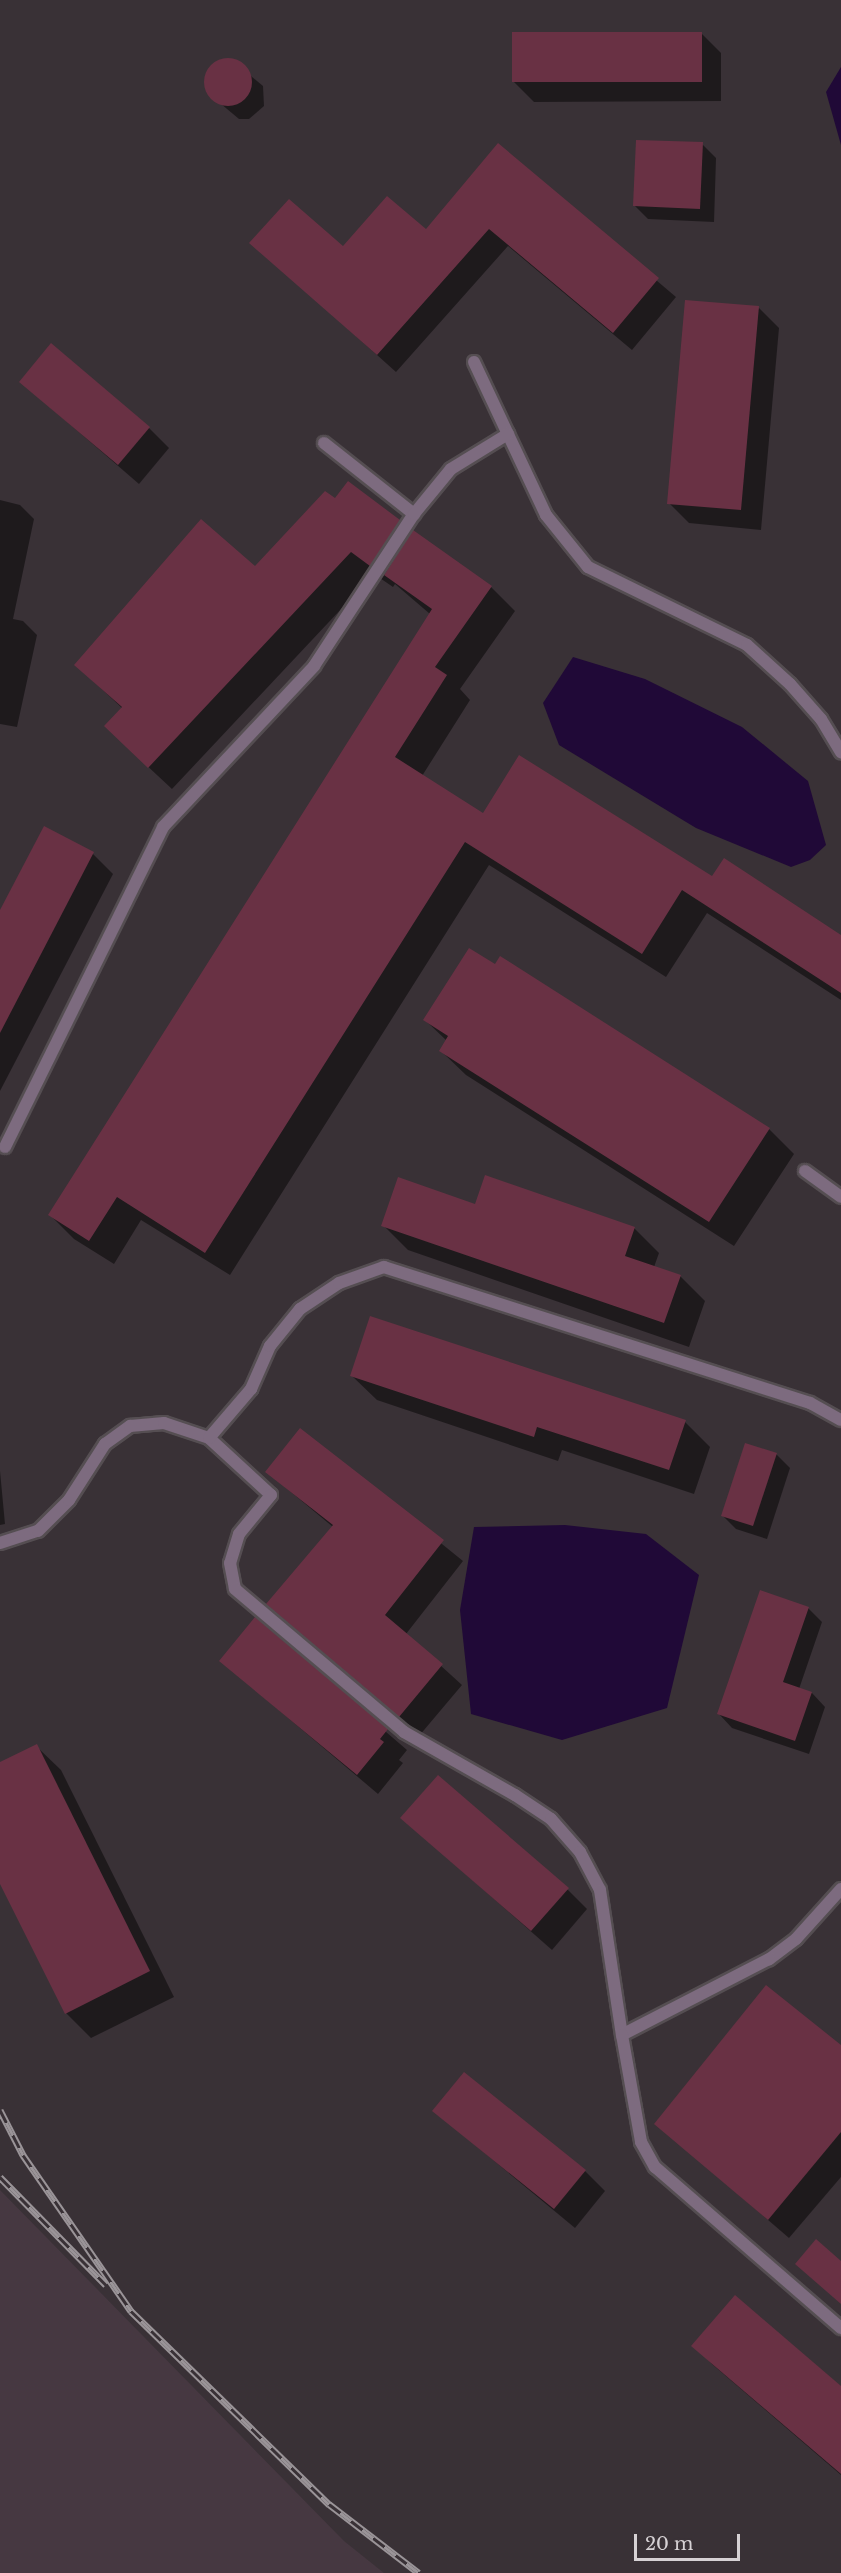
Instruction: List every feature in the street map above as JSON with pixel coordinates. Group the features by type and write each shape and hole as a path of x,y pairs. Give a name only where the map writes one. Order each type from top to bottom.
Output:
{"lane":[{"path":"474,362 546,515 588,567 747,645 813,710 841,752"},
{"path":"5,1147 163,827 314,666 414,514 451,469 508,434"},
{"path":"324,443 414,514"},
{"path":"804,1171 841,1197"},
{"path":"210,1438 251,1389 270,1346 300,1309 339,1283 384,1267 810,1403 841,1420"},
{"path":"0,1543 38,1531 69,1500 105,1444 130,1426 164,1423 210,1438 271,1495 239,1534 230,1563 235,1589 404,1732 515,1794 551,1819 580,1852 600,1890 641,2142 655,2167 841,2328"},
{"path":"622,2036 769,1959 796,1939 841,1889"}],"shaded area":[{"path":"841,67 841,145 826,92"},
{"path":"573,657 645,679 742,727 808,781 826,845 810,860 791,867 696,828 559,745 543,703"},
{"path":"565,1525 646,1534 699,1575 667,1708 562,1740 471,1714 460,1610 474,1527"},
{"path":"0,2190 344,2541 384,2573 0,2573"}],"building":[{"path":"512,32 702,32 702,82 512,82"},
{"path":"228,58 245,65 252,82 245,99 228,106 211,99 204,82 211,65"},
{"path":"636,140 703,142 700,209 633,206"},
{"path":"498,143 659,278 613,333 489,229 377,355 249,243 289,199 343,246 387,196 426,229"},
{"path":"685,300 759,306 741,510 667,504"},
{"path":"51,343 150,427 118,465 19,382"},
{"path":"348,481 400,520 370,566 351,552 148,768 104,726 122,707 74,665 201,519 255,566 325,491 335,498"},
{"path":"413,530 492,586 435,667 447,675 395,757 483,813 519,755 712,876 724,858 841,935 841,993 682,890 642,954 465,842 205,1253 117,1197 89,1241 48,1215 432,609 384,575"},
{"path":"44,826 94,852 0,1033 0,910"},
{"path":"469,948 495,964 500,956 770,1128 709,1222 439,1051 448,1036 423,1020"},
{"path":"485,1175 635,1227 625,1256 681,1275 664,1323 381,1226 398,1177 475,1204"},
{"path":"370,1316 686,1420 669,1470 537,1427 534,1437 350,1376"},
{"path":"300,1428 444,1540 385,1615 443,1664 399,1717 266,1604 333,1525 265,1472"},
{"path":"745,1443 777,1453 753,1526 721,1516"},
{"path":"760,1590 809,1607 783,1682 812,1692 795,1741 717,1714"},
{"path":"255,1617 388,1729 380,1739 384,1742 357,1775 219,1661"},
{"path":"37,1744 150,1971 65,2014 0,1884 0,1762"},
{"path":"438,1775 569,1888 531,1931 400,1818"},
{"path":"766,1985 841,2045 841,2132 768,2220 654,2124"},
{"path":"464,2072 586,2170 554,2209 432,2111"},
{"path":"816,2239 841,2261 841,2304 795,2264"},
{"path":"735,2295 841,2386 841,2474 691,2346"}],"railway":[{"path":"0,2110 23,2155 131,2311 329,2504 419,2573"},
{"path":"0,2177 106,2285"}]}
